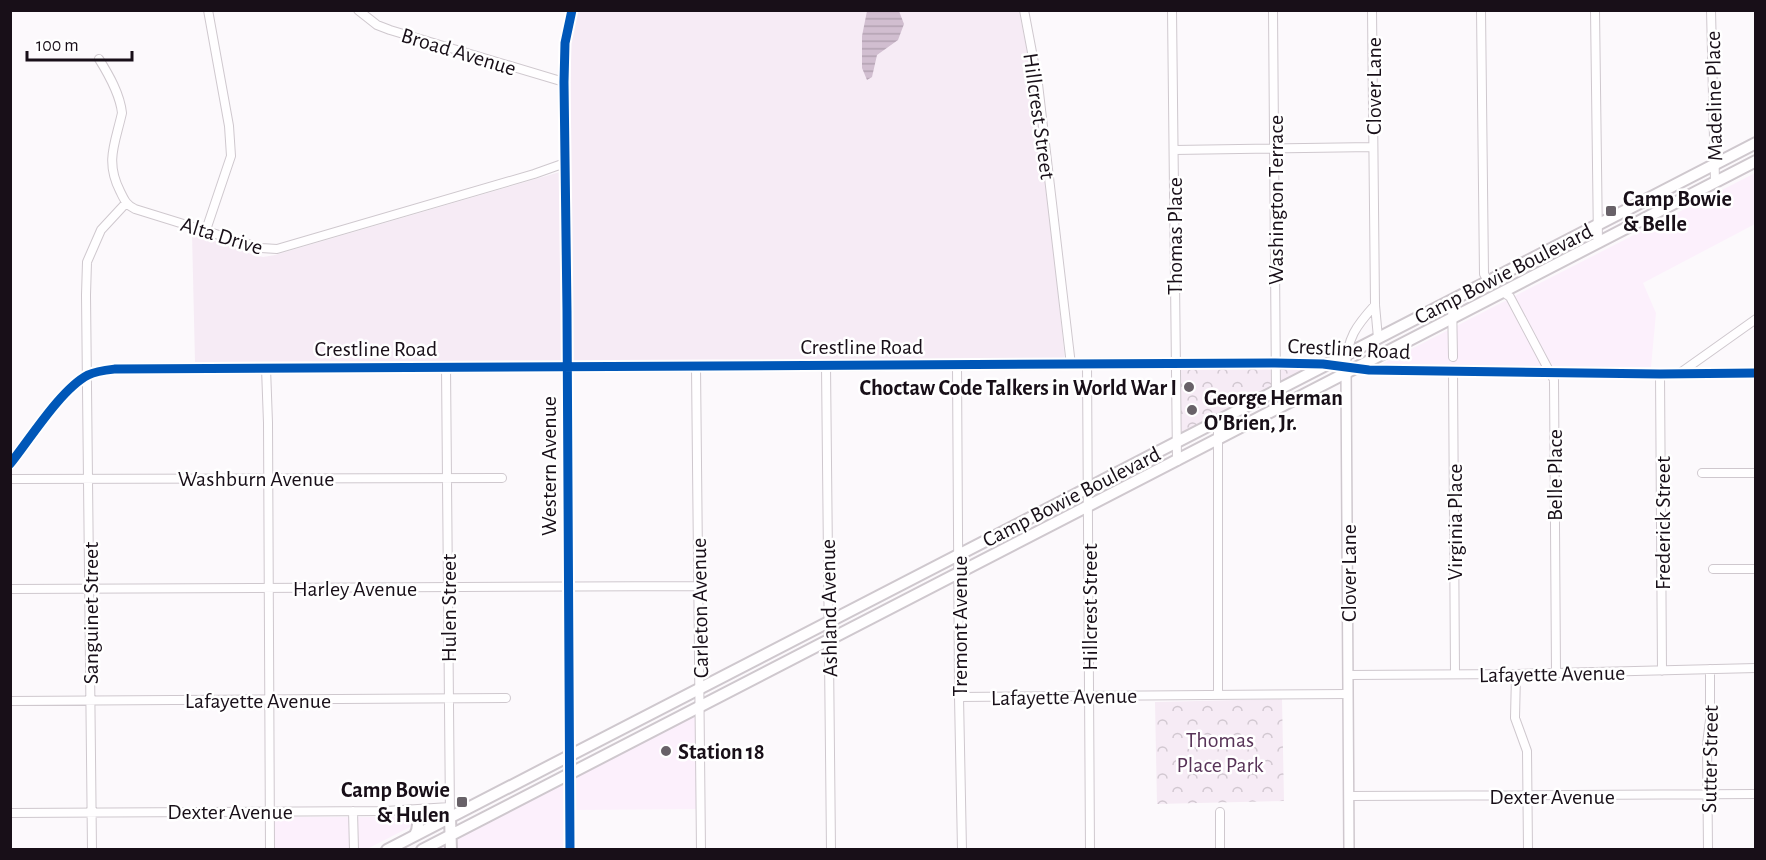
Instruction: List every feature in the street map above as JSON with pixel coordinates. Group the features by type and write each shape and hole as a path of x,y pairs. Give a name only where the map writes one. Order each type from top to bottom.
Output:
{"main road":[{"name":"Camp Bowie Boulevard","path":"387,849 450,812 569,755 700,688 1755,143"},
{"name":"Camp Bowie Boulevard","path":"422,849 1755,161"},
{"path":"1488,281 1503,292"},
{"path":"637,720 645,735"},
{"path":"409,811 417,818 417,830 414,835"},
{"name":"Hulen Street","path":"450,812 451,849"}],"street":[{"path":"207,230 231,156 229,126 208,10"},
{"name":"Broad Avenue","path":"358,10 377,24 390,30 564,82"},
{"name":"Western Avenue","path":"570,849 564,82 565,43 573,10"},
{"name":"Hillcrest Street","path":"1024,10 1038,84 1071,365"},
{"name":"Thomas Place","path":"1172,10 1177,461"},
{"name":"Washington Terrace","path":"1273,10 1276,390"},
{"name":"Clover Lane","path":"1372,10 1375,305 1378,339"},
{"path":"1481,10 1484,274 1488,281"},
{"path":"1595,10 1598,243"},
{"name":"Madeline Place","path":"1711,10 1715,182"},
{"path":"86,376 87,262 101,230 126,203 114,179 111,161 122,113 121,107 112,81 99,58"},
{"path":"1174,150 1373,147"},
{"name":"Alta Drive","path":"126,203 135,208 261,248 277,249 565,163"},
{"name":"Belle Place","path":"1503,292 1510,297 1554,380 1556,673"},
{"path":"1452,299 1453,357"},
{"name":"Clover Lane","path":"1349,849 1350,370 1347,355 1353,331 1375,305"},
{"path":"1680,373 1755,319"},
{"name":"Crestline Road","path":"10,464 60,399 86,376 115,369 1275,363 1328,364 1350,370 1755,373"},
{"name":"Hillcrest Street","path":"1087,365 1090,849"},
{"name":"Ashland Avenue","path":"826,366 831,849"},
{"name":"Tremont Avenue","path":"957,366 962,849"},
{"name":"Hulen Street","path":"446,367 450,812"},
{"name":"Carleton Avenue","path":"696,367 701,849"},
{"path":"266,368 270,849"},
{"name":"Virginia Place","path":"1453,371 1455,674"},
{"name":"Frederick Street","path":"1660,374 1662,671"},
{"name":"Sanguinet Street","path":"86,376 92,849"},
{"path":"1218,421 1218,695"},
{"path":"1702,473 1755,473"},
{"name":"Washburn Avenue","path":"10,479 502,477"},
{"path":"1713,569 1755,569"},
{"name":"Harley Avenue","path":"10,589 699,586"},
{"name":"Lafayette Avenue","path":"1348,675 1516,674 1755,668"},
{"name":"Sutter Street","path":"1708,849 1707,744 1710,720 1710,669"},
{"path":"1516,674 1515,718 1527,751 1528,849"},
{"name":"Lafayette Avenue","path":"959,698 1348,694"},
{"name":"Lafayette Avenue","path":"10,701 506,698"},
{"name":"Dexter Avenue","path":"1349,796 1755,794"},
{"name":"Dexter Avenue","path":"10,813 409,811 417,808 450,812"},
{"path":"353,811 354,849"},
{"path":"1220,812 1220,849"}],"shaded area":[{"path":"867,11 899,11 904,24 898,40 877,55 872,77 867,80 862,68 862,36"},
{"path":"1755,173 1755,224 1643,283 1656,313 1651,367 1386,366 1382,364"},
{"path":"700,713 701,809 570,810 570,849 435,850"},
{"path":"274,817 411,817 414,825 367,849 274,850"}],"green space":[{"path":"577,11 1019,11 1034,86 1045,169 1065,360 195,362 192,233 254,255 263,257 275,255 570,169 571,38"},
{"path":"1180,368 1308,369 1179,434"},
{"name":"Thomas Place Park","path":"1282,699 1284,801 1157,804 1155,702"}],"cycle path":[{"path":"570,850 564,82 565,43 572,10"},
{"path":"10,464 67,391 88,375 115,369 1275,363 1323,364 1369,370 1756,373"}],"place":[{"name":"Camp Bowie & Belle","path":"1611,211"},
{"name":"Choctaw Code Talkers in World War I","path":"1189,387"},
{"name":"George Herman O'Brien, Jr.","path":"1192,410"},
{"name":"Station 18","path":"666,751"},
{"name":"Camp Bowie & Hulen","path":"462,802"}]}
